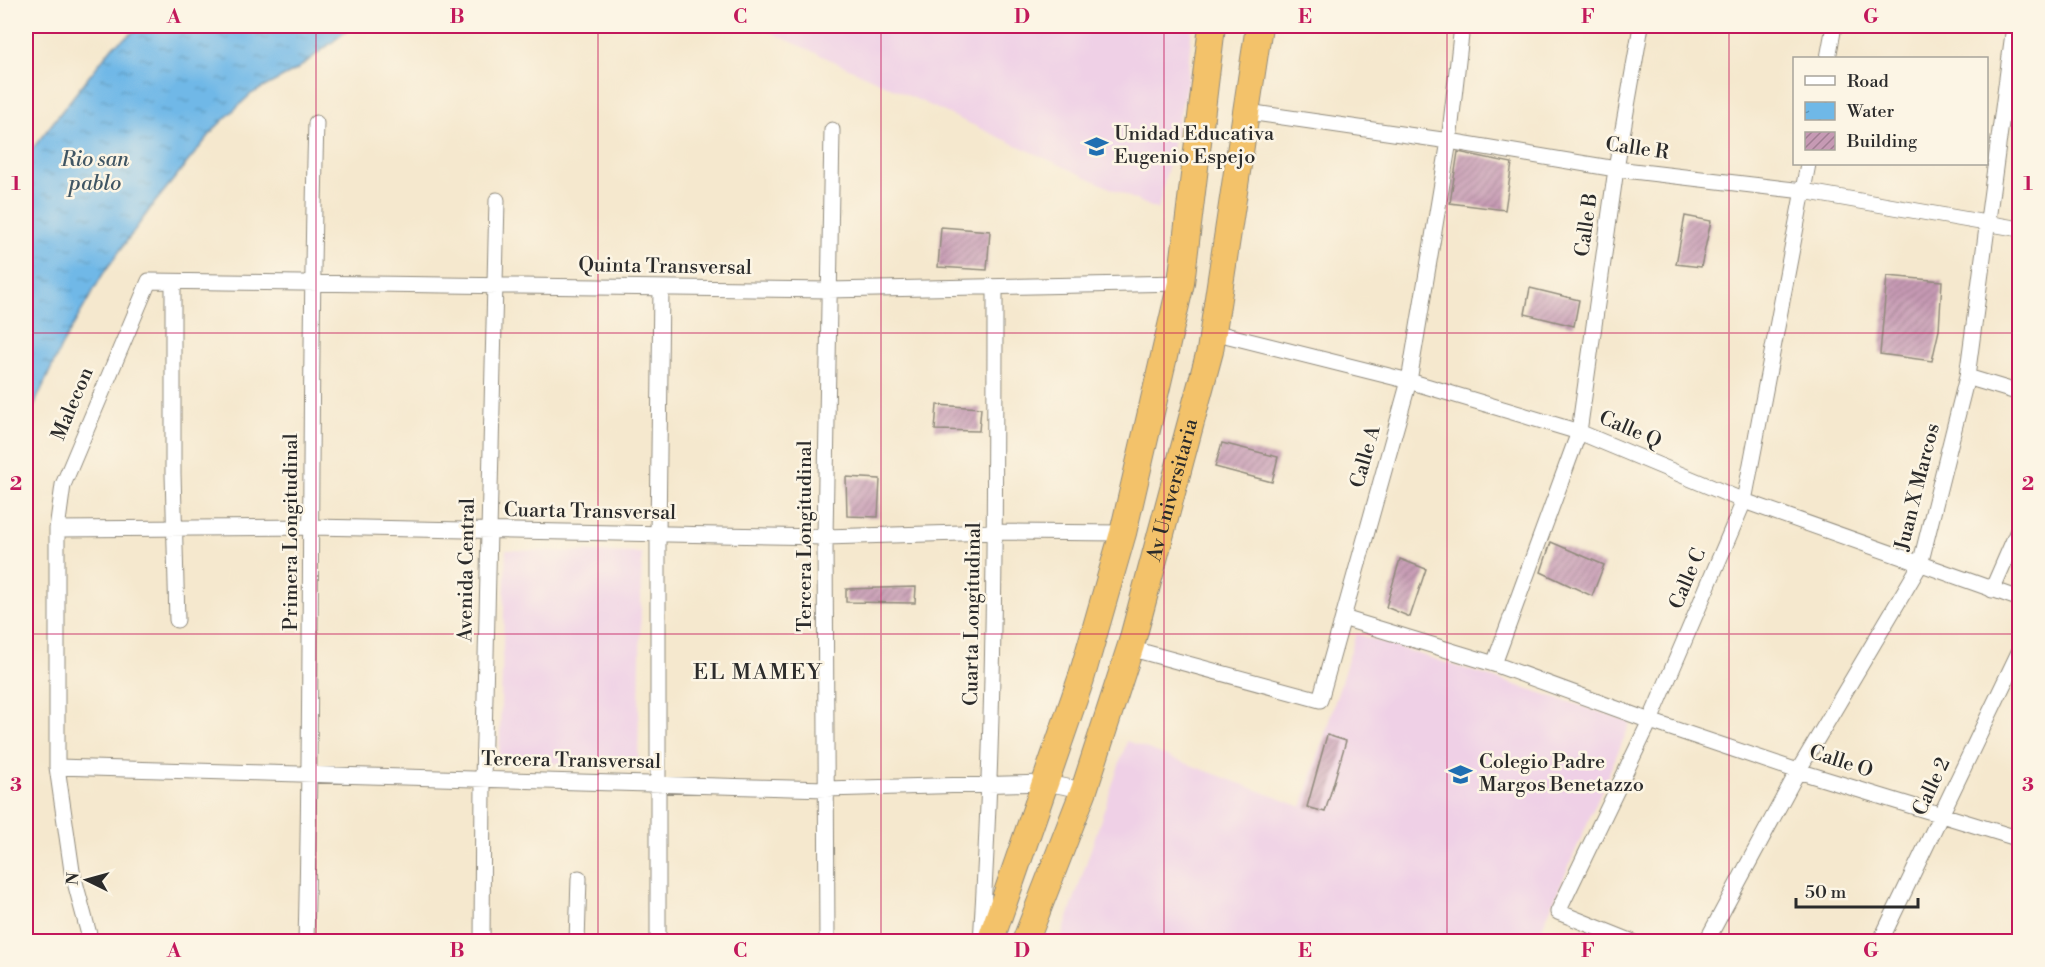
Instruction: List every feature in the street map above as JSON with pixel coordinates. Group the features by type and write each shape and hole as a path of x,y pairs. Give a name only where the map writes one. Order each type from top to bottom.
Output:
{"highway":[{"name":"Av Universitaria","path":"990,942 1081,680 1123,533 1181,283 1212,26"},
{"name":"Av Universitaria","path":"1025,942 1084,790 1131,645 1214,332 1259,26"}],"street":[{"name":"Calle A","path":"1131,645 1140,651 1320,700 1409,381 1449,141 1462,26"},
{"name":"Calle B","path":"1494,664 1579,432 1616,169 1641,26"},
{"path":"1827,57 1834,26"},
{"name":"Juan X Marcos","path":"1706,942 1798,771 1920,565 1967,377 2014,26"},
{"name":"Calle R","path":"1248,112 1449,141 1616,169 1803,191 2019,229"},
{"name":"Primera Longitudinal","path":"306,942 311,772 311,285 316,123"},
{"name":"Tercera Longitudinal","path":"826,942 825,537 832,130"},
{"name":"Calle C","path":"1633,942 1558,912 1650,721 1744,501 1808,165"},
{"name":"Avenida Central","path":"482,942 483,780 497,200"},
{"name":"Quinta Transversal","path":"149,281 311,285 828,290 1181,283"},
{"name":"Malecon","path":"91,942 72,871 57,767 57,529 63,485 149,281"},
{"path":"172,282 177,621"},
{"name":"Cuarta Longitudinal","path":"981,942 991,783 995,532 995,287"},
{"path":"658,942 658,535 662,288"},
{"name":"Calle Q","path":"1214,332 1409,381 1579,432 1744,501 2019,599"},
{"path":"1967,377 2019,393"},
{"path":"1992,590 2019,526"},
{"name":"Cuarta Transversal","path":"57,529 312,527 825,537 995,532 1123,533"},
{"name":"Calle O","path":"1343,618 1494,664 1650,721 1798,771 2019,839"},
{"name":"Calle 2","path":"1880,942 1942,816 2019,650"},
{"name":"Tercera Transversal","path":"57,767 311,772 483,780 826,789 1045,783 1084,790"},
{"path":"576,942 579,878"}],"shaded area":[{"name":"Unidad Educativa Eugenio Espejo","path":"757,26 1192,26 1187,83 1158,210"},
{"path":"506,550 642,553 638,764 499,763"},
{"name":"Colegio Padre Margos Benetazzo","path":"1356,634 1631,722 1542,928 1573,941 1060,942 1127,741 1302,807"}],"water":[{"name":"Rio san pablo","path":"142,26 353,26 296,70 251,94 217,126 152,206 103,274 61,347 26,423 26,157 112,47"}],"building":[{"path":"1458,152 1512,163 1505,210 1450,203"},
{"path":"1685,216 1711,221 1701,267 1676,264"},
{"path":"941,227 990,231 987,270 938,267"},
{"path":"1887,276 1942,281 1939,330 1932,361 1880,354"},
{"path":"1530,288 1579,300 1574,326 1525,314"},
{"path":"937,405 981,408 979,431 935,430"},
{"path":"1222,443 1278,457 1272,482 1215,467"},
{"path":"846,477 880,479 878,517 847,516"},
{"path":"1551,542 1604,565 1592,596 1541,572"},
{"path":"1400,559 1426,569 1410,617 1386,607"},
{"path":"916,587 915,603 846,602 846,589"},
{"path":"1327,735 1346,741 1325,812 1307,807"}],"place":[{"name":"Unidad Educativa Eugenio Espejo","path":"1096,146"},
{"name":"Colegio Padre Margos Benetazzo","path":"1461,774"}],"district":[{"name":"EL MAMEY","path":"758,672"}]}
